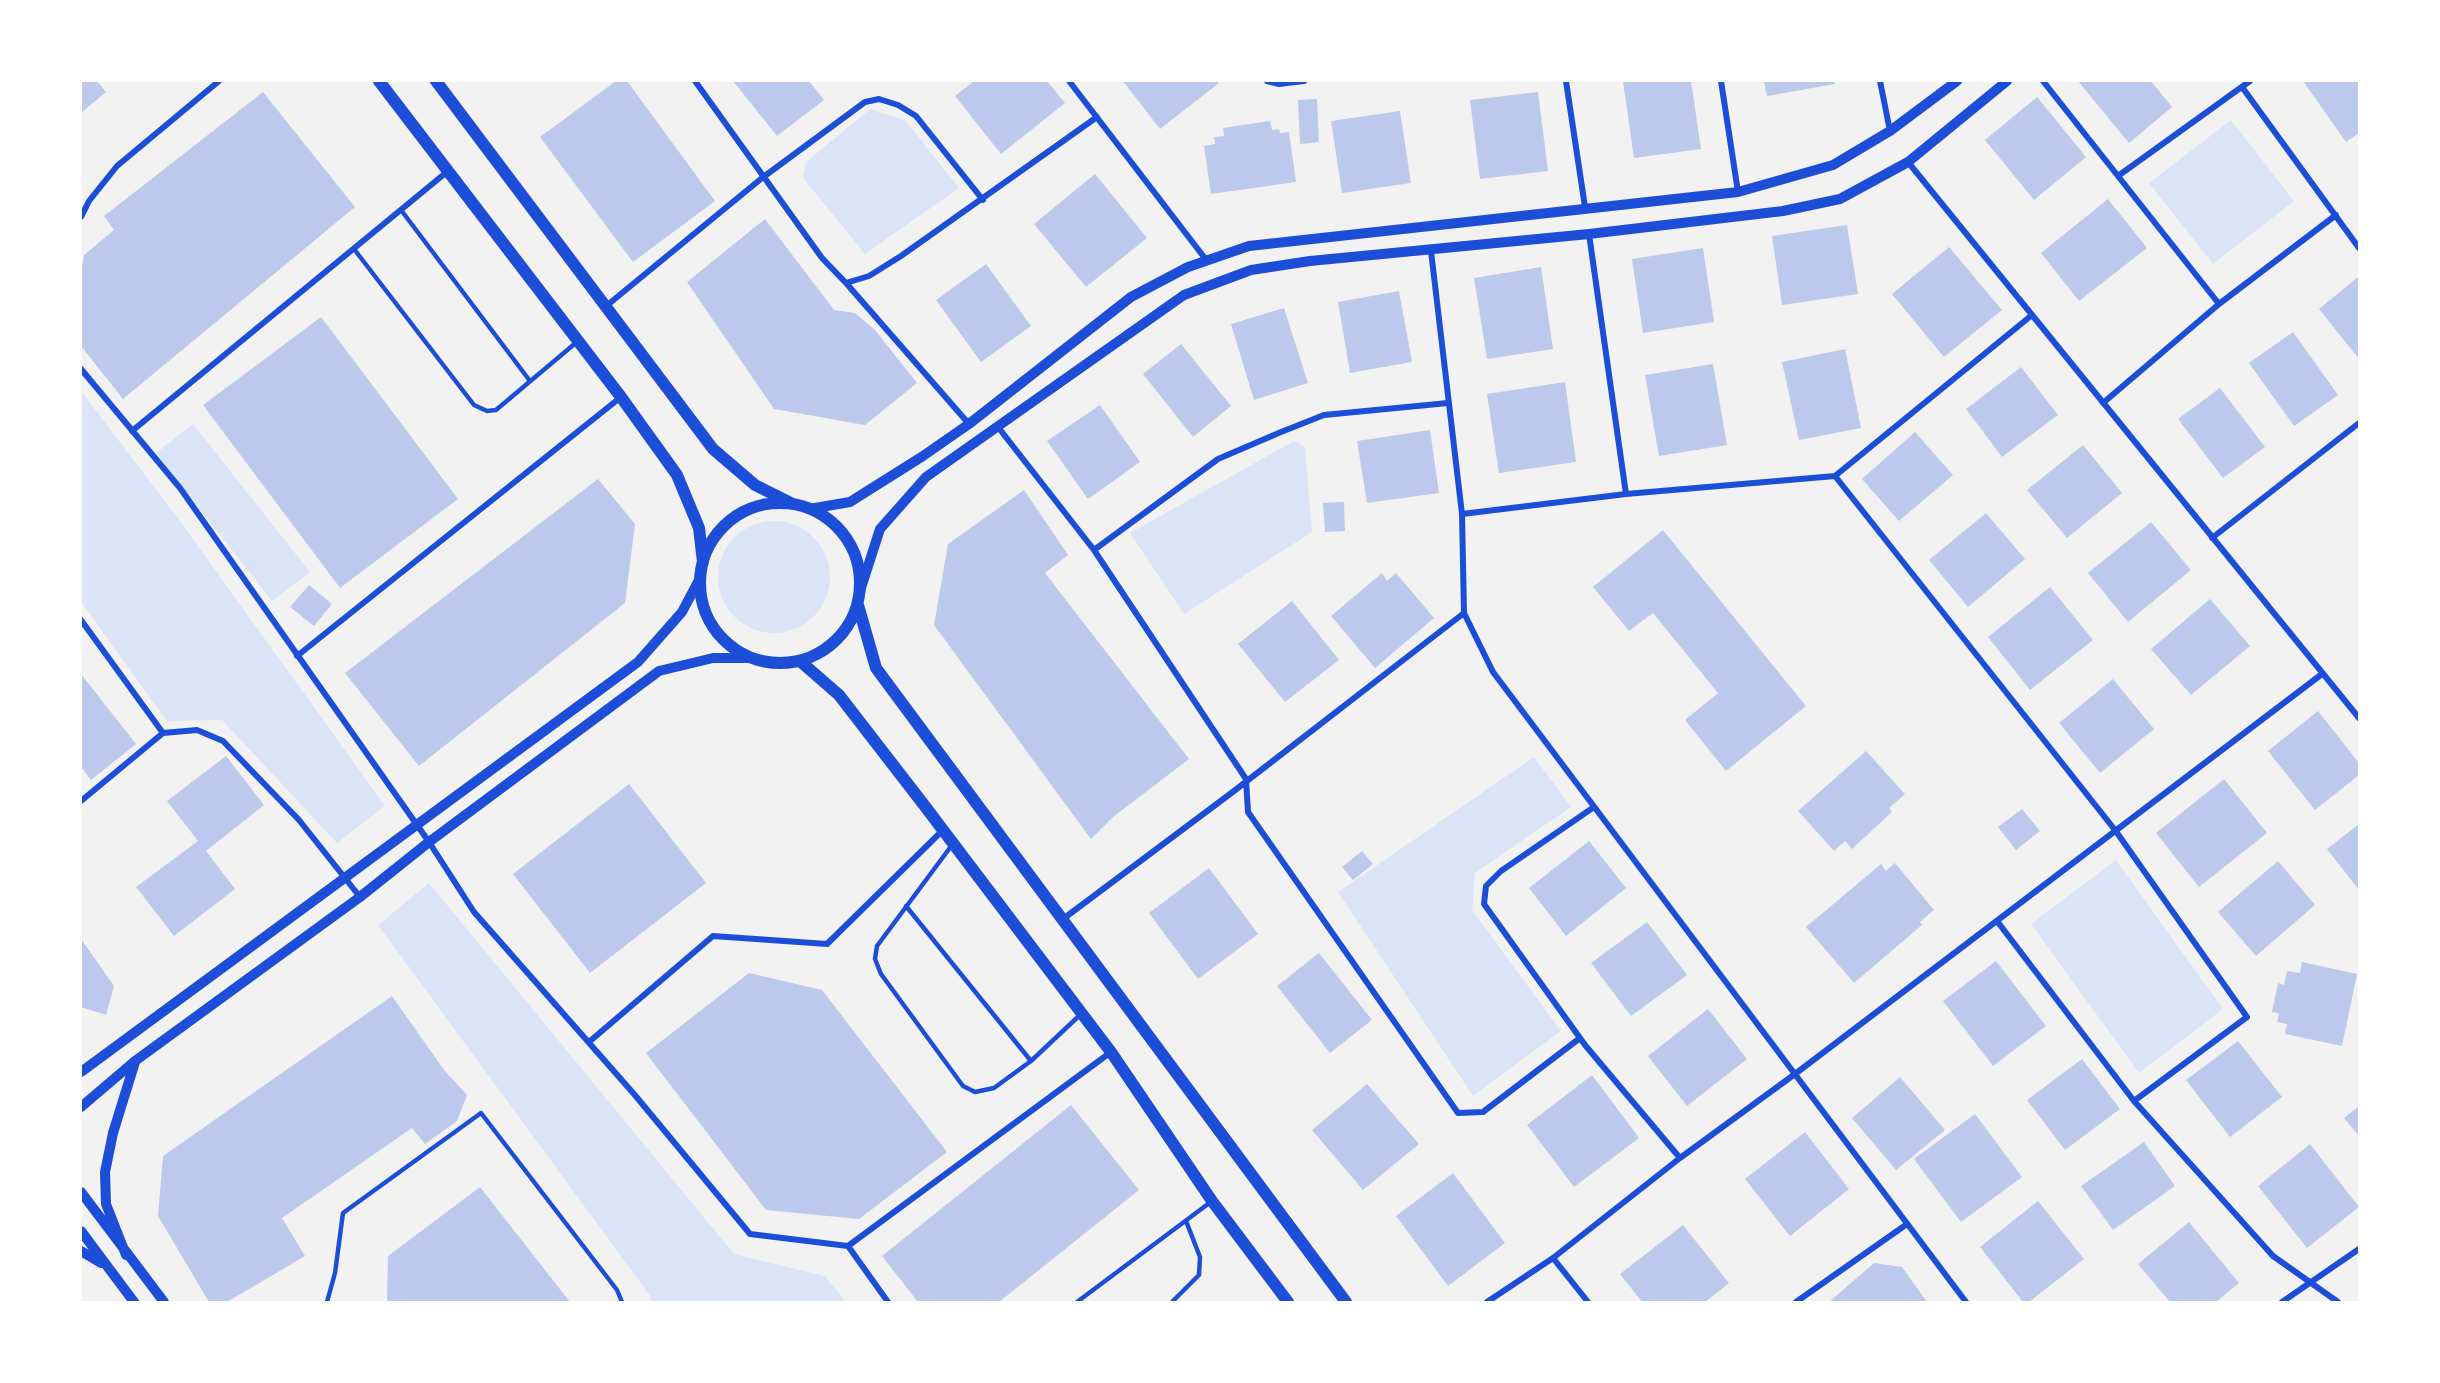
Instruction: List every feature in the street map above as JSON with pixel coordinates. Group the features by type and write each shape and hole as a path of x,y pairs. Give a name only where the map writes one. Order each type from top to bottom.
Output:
{"main road":[{"path":"379,81 621,397 677,475 699,528 703,562"},
{"path":"436,81 713,449 755,485 793,504 809,509 837,527 848,540 860,571 860,591 858,605 843,634 816,655 800,661 784,663 751,658 729,645 712,626 701,595 700,578 703,562 718,532 737,516 760,506 793,504"},
{"path":"858,605 876,668 1346,1302"},
{"path":"800,661 839,695 1111,1052 1212,1202 1288,1302"}],"street":[{"path":"81,216 89,201 117,166 219,81"},
{"path":"695,81 762,178 822,258 969,424"},
{"path":"1069,81 1207,261"},
{"path":"1267,81 1279,84 1304,81"},
{"path":"1566,81 1585,207"},
{"path":"1721,81 1738,192"},
{"path":"1880,81 1890,131"},
{"path":"809,509 850,502 969,424 1131,297 1188,267 1249,246 1585,207 1738,192 1833,165 1890,131 1957,81"},
{"path":"860,591 880,529 926,477 1184,295 1251,270 1310,261 1589,234 1783,211 1840,199 1908,162 2007,81"},
{"path":"2043,81 2219,304"},
{"path":"2118,176 2250,81"},
{"path":"2242,87 2359,248"},
{"path":"606,307 762,178 865,102 879,99 898,105 916,116 983,200"},
{"path":"846,283 869,276 983,200 1097,117"},
{"path":"1908,162 2359,718"},
{"path":"132,431 448,171"},
{"path":"2103,403 2219,304 2336,215"},
{"path":"1589,234 1626,494"},
{"path":"1431,251 1462,514 1464,613 1493,672 1966,1302"},
{"path":"1462,514 1626,494 1835,476 2032,315"},
{"path":"81,369 180,488 418,826 474,912 589,1042 750,1234 848,1246 1111,1052"},
{"path":"297,656 621,397"},
{"path":"1094,550 1218,459 1292,428 1324,415 1448,403"},
{"path":"2212,538 2359,423"},
{"path":"998,427 1094,550 1246,779 1248,812 1458,1113 1483,1112 1580,1038"},
{"path":"1835,476 2115,831 2247,1017 2134,1101"},
{"path":"82,1070 346,879 638,662 682,612 700,578"},
{"path":"1062,919 1234,791 1246,779 1464,613"},
{"path":"81,620 163,733"},
{"path":"81,1107 135,1062 360,897 429,842 659,671 713,658 751,658"},
{"path":"1487,1302 1553,1258 1680,1158 1795,1074 2322,674"},
{"path":"81,801 163,733 197,730 223,741 299,820 360,897"},
{"path":"1594,807 1501,871 1486,886 1484,904 1580,1038 1680,1158"},
{"path":"589,1042 713,936 827,944 942,831"},
{"path":"1997,921 2134,1101 2273,1256 2338,1302"},
{"path":"126,1255 106,1204 105,1172 113,1133 135,1062"},
{"path":"81,1192 126,1255 164,1302"},
{"path":"1796,1302 1907,1224"},
{"path":"81,1232 134,1302"},
{"path":"848,1246 888,1302"},
{"path":"2282,1302 2309,1281 2359,1249"},
{"path":"81,1251 109,1268"},
{"path":"1553,1258 1588,1302"}],"lane":[{"path":"401,210 530,381"},
{"path":"354,249 474,405 487,411 496,410 578,341"},
{"path":"952,845 877,946 875,959 880,974 963,1086 975,1092 994,1088 1031,1061 1082,1014"},
{"path":"906,906 1031,1061"},
{"path":"327,1302 335,1273 343,1214 481,1113 617,1290 622,1302"},
{"path":"1077,1302 1212,1202"},
{"path":"1172,1302 1199,1275 1200,1257 1186,1221"}],"shaded area":[{"path":"870,109 906,121 959,188 865,254 803,178 806,162"},
{"path":"2231,120 2294,201 2213,264 2149,183"},
{"path":"81,391 180,521 385,806 337,843 222,720 167,721 81,602"},
{"path":"193,424 310,572 272,601 156,453"},
{"path":"1294,441 1305,447 1312,532 1184,614 1130,533"},
{"path":"774,521 796,525 814,537 826,555 830,577 826,599 814,617 796,629 774,633 752,629 734,617 722,599 718,577 722,555 734,537 752,525"},
{"path":"1534,757 1571,807 1475,873 1472,910 1561,1031 1473,1096 1338,892"},
{"path":"2116,860 2223,1009 2139,1073 2031,924"},
{"path":"429,883 734,1254 825,1276 846,1302 650,1302 651,1297 378,925"}],"building":[{"path":"81,81 97,81 106,92 81,113"},
{"path":"616,81 627,81 715,201 633,262 540,137"},
{"path":"733,81 809,81 824,100 777,136"},
{"path":"974,81 1047,81 1065,103 1001,154 955,96"},
{"path":"1123,81 1217,81 1219,83 1160,129"},
{"path":"1623,81 1691,81 1701,149 1634,158"},
{"path":"1764,81 1835,81 1835,84 1767,96"},
{"path":"2078,81 2151,81 2172,107 2129,143"},
{"path":"2303,81 2359,81 2359,133 2346,142"},
{"path":"263,92 355,207 123,399 81,346 81,273 84,255 114,230 104,216"},
{"path":"1538,92 1548,171 1480,179 1470,100"},
{"path":"2037,97 2086,157 2034,200 1985,140"},
{"path":"1317,99 1319,142 1300,144 1298,100"},
{"path":"1400,111 1411,183 1342,193 1331,121"},
{"path":"1270,121 1272,130 1279,129 1280,133 1289,132 1296,182 1211,194 1204,146 1215,144 1214,137 1224,136 1223,128"},
{"path":"1095,174 1147,238 1086,287 1034,224"},
{"path":"2108,199 2147,248 2079,301 2041,253"},
{"path":"765,219 834,310 855,313 875,330 917,383 865,425 774,409 687,282"},
{"path":"1847,225 1858,294 1782,305 1772,236"},
{"path":"1949,247 2002,310 1944,357 1892,294"},
{"path":"1703,248 1714,322 1643,333 1632,259"},
{"path":"986,264 1031,326 981,362 936,300"},
{"path":"1541,267 1553,349 1487,359 1474,278"},
{"path":"2358,277 2359,279 2359,359 2319,309"},
{"path":"1399,291 1412,362 1350,373 1338,302"},
{"path":"1284,308 1308,383 1254,400 1231,324"},
{"path":"321,317 458,499 340,588 203,405"},
{"path":"2293,332 2338,395 2294,426 2249,363"},
{"path":"1181,344 1231,406 1193,437 1143,374"},
{"path":"1845,349 1861,428 1799,440 1782,362"},
{"path":"1713,364 1727,445 1659,456 1645,375"},
{"path":"2021,367 2058,415 2002,457 1966,409"},
{"path":"1565,382 1576,462 1499,473 1487,394"},
{"path":"2220,388 2265,447 2223,478 2178,419"},
{"path":"1100,405 1140,462 1088,499 1047,441"},
{"path":"1430,430 1439,493 1367,503 1357,441"},
{"path":"1915,432 1953,475 1899,521 1862,479"},
{"path":"2083,445 2122,493 2067,538 2027,490"},
{"path":"598,479 635,524 625,603 419,766 345,673"},
{"path":"1024,490 1068,555 1045,573 1189,759 1113,817 1091,839 934,625 948,544"},
{"path":"1344,502 1345,531 1325,532 1323,503"},
{"path":"1986,513 2025,559 1968,607 1929,560"},
{"path":"2151,522 2191,570 2128,622 2088,573"},
{"path":"1663,530 1806,706 1726,771 1685,720 1718,693 1653,613 1629,631 1593,587"},
{"path":"1382,573 1387,581 1396,573 1434,618 1375,668 1331,616"},
{"path":"309,585 332,604 314,626 290,607"},
{"path":"2050,587 2093,640 2030,690 1988,637"},
{"path":"2210,599 2250,646 2191,695 2151,649"},
{"path":"1292,601 1339,660 1285,702 1238,644"},
{"path":"81,674 136,744 91,780 81,767"},
{"path":"2113,679 2154,729 2100,773 2059,723"},
{"path":"2318,711 2359,763 2359,775 2315,810 2268,751"},
{"path":"1866,751 1905,794 1889,808 1892,812 1852,849 1845,841 1834,851 1798,811"},
{"path":"226,756 264,805 206,851 235,889 174,936 136,887 198,841 167,801"},
{"path":"2224,779 2267,833 2199,887 2156,833"},
{"path":"629,784 706,883 590,973 513,874"},
{"path":"2022,809 2040,831 2016,850 1998,827"},
{"path":"2359,824 2359,890 2327,849"},
{"path":"1589,841 1626,888 1566,936 1529,888"},
{"path":"1362,851 1373,864 1353,880 1342,867"},
{"path":"2278,861 2315,905 2256,956 2218,912"},
{"path":"1895,863 1934,910 1920,922 1922,925 1854,983 1806,927 1881,864 1886,871"},
{"path":"1209,868 1258,934 1198,979 1149,913"},
{"path":"1647,922 1687,975 1631,1016 1591,963"},
{"path":"81,939 114,986 106,1015 81,1007"},
{"path":"1319,953 1372,1020 1330,1053 1277,986"},
{"path":"1996,961 2046,1026 1993,1066 1943,1001"},
{"path":"2302,962 2357,974 2342,1046 2285,1034 2287,1024 2277,1022 2279,1013 2272,1012 2278,983 2284,985 2287,971 2300,973"},
{"path":"749,973 822,990 947,1152 859,1219 766,1210 646,1053"},
{"path":"392,996 444,1070 467,1095 457,1121 425,1144 412,1128 282,1218 305,1256 227,1302 209,1302 158,1216 163,1156"},
{"path":"1708,1009 1747,1059 1687,1106 1648,1056"},
{"path":"2238,1041 2282,1097 2230,1137 2186,1080"},
{"path":"2082,1059 2120,1109 2065,1150 2027,1100"},
{"path":"1592,1075 1639,1138 1574,1187 1527,1125"},
{"path":"1900,1077 1945,1130 1896,1170 1852,1118"},
{"path":"1367,1084 1419,1144 1363,1190 1312,1130"},
{"path":"1071,1105 1139,1190 999,1302 918,1302 882,1256"},
{"path":"2359,1106 2359,1136 2344,1118"},
{"path":"1975,1114 2022,1177 1961,1222 1914,1159"},
{"path":"1805,1132 1849,1189 1790,1236 1745,1179"},
{"path":"2144,1142 2175,1186 2113,1230 2081,1186"},
{"path":"2310,1144 2359,1207 2307,1248 2258,1186"},
{"path":"1453,1173 1505,1243 1448,1286 1396,1216"},
{"path":"480,1187 570,1302 387,1302 388,1256"},
{"path":"2038,1201 2084,1259 2029,1302 2023,1302 1980,1247"},
{"path":"2189,1222 2239,1283 2216,1302 2170,1302 2138,1264"},
{"path":"1683,1225 1729,1283 1705,1302 1642,1302 1620,1274"},
{"path":"1874,1263 1902,1267 1927,1302 1829,1302"}]}
